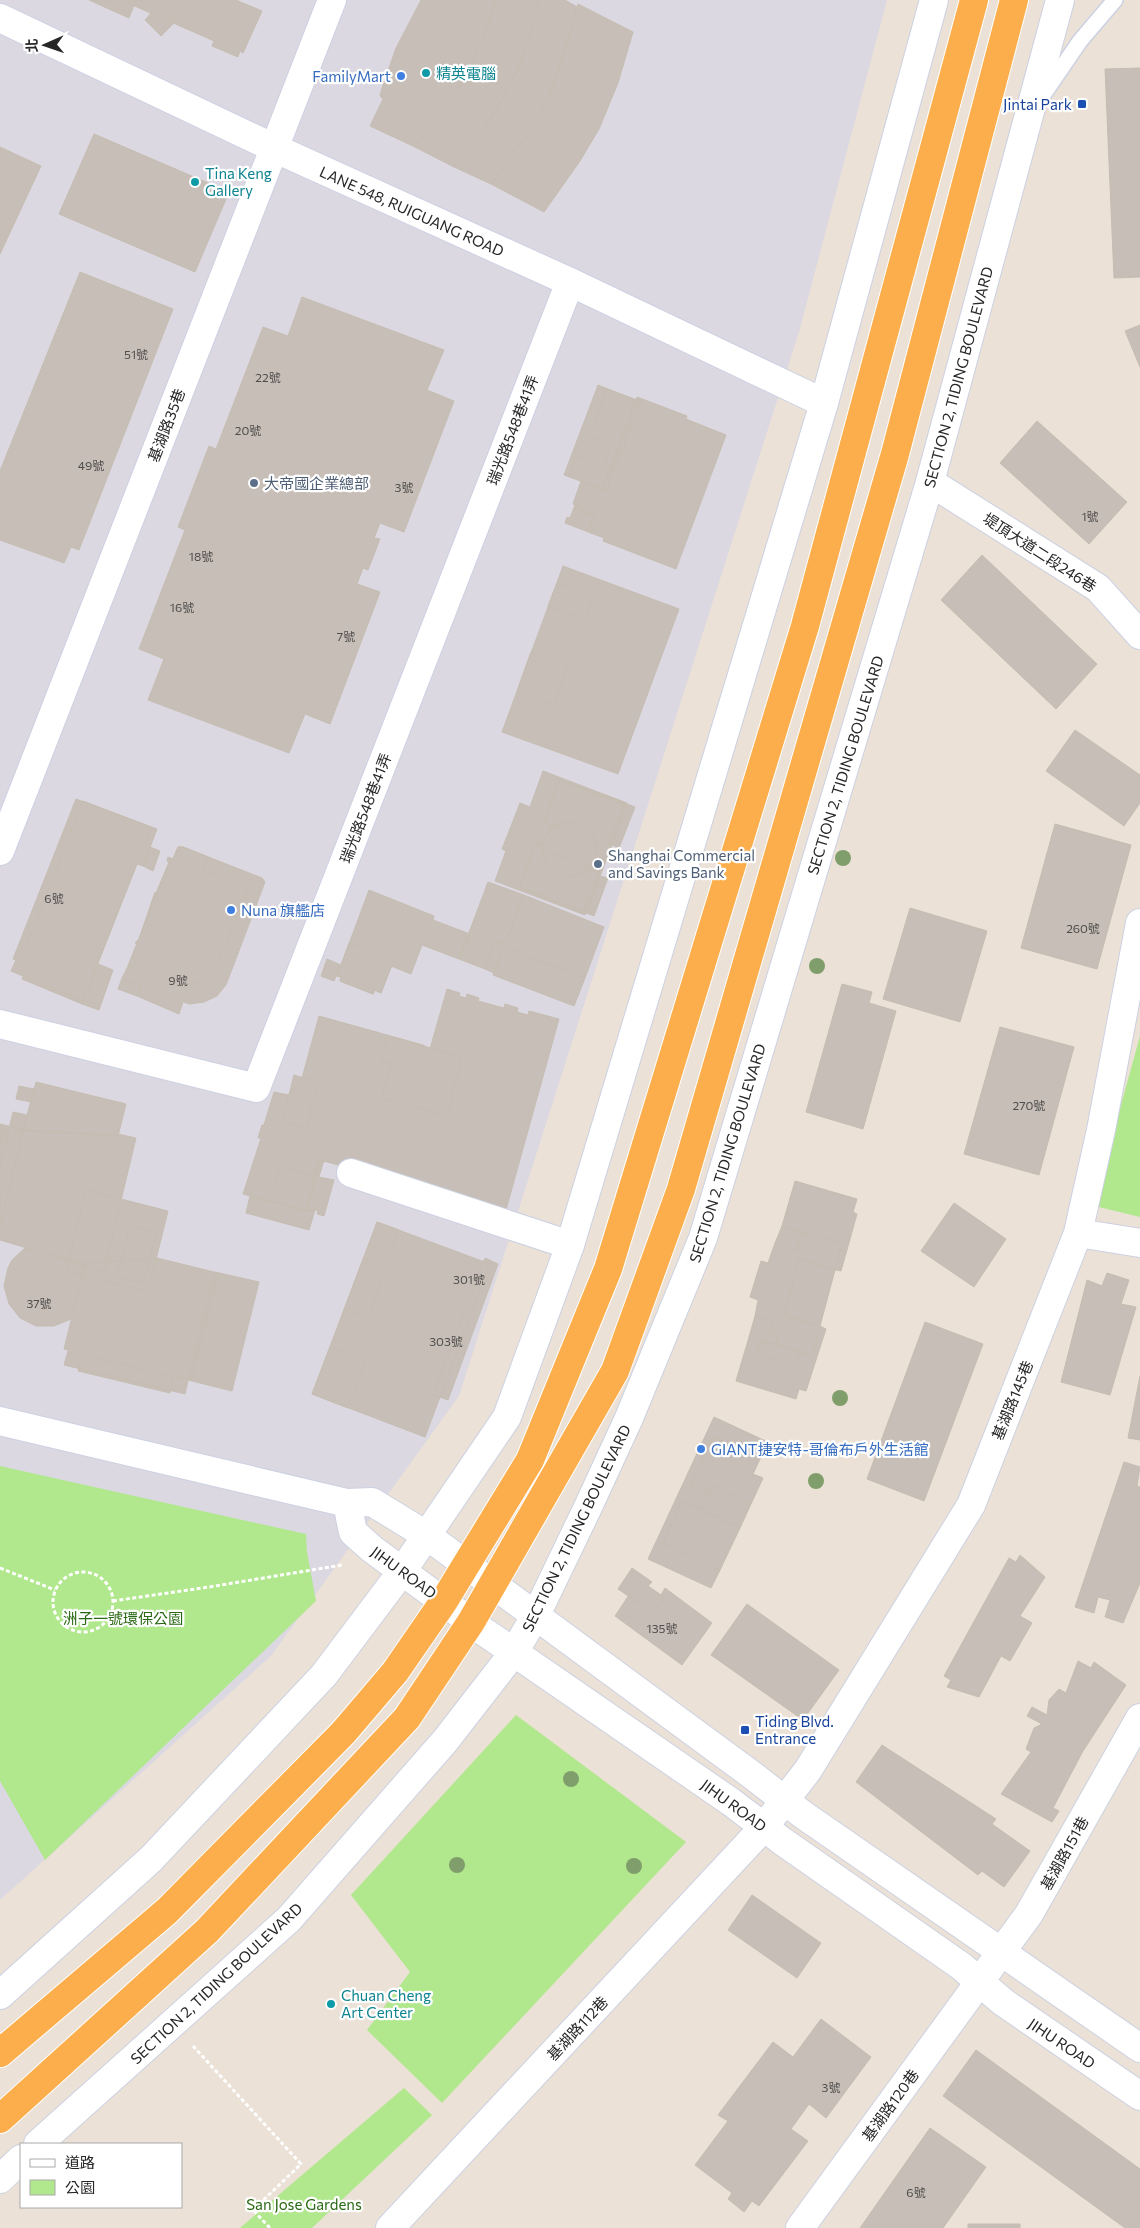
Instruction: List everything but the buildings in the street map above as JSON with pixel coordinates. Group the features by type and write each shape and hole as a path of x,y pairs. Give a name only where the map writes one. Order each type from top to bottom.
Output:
{"highway":[{"path":"0,2053 167,1911 343,1733 395,1672 444,1601 530,1460 608,1269 805,626 974,0"},
{"path":"0,2119 214,1924 407,1718 471,1622 615,1371 682,1189 895,454 1014,0"}],"street":[{"name":"基湖路35巷","path":"0,851 332,0"},
{"path":"0,1995 151,1859 324,1675 403,1570 507,1417 570,1245 824,403 934,0"},
{"name":"SECTION 2, TIDING BOULEVARD","path":"39,2143 289,1919 445,1740 514,1652 536,1615 629,1418 703,1238 930,482 1060,0"},
{"name":"LANE 548, RUIGUANG ROAD","path":"0,18 274,148 570,282 824,403"},
{"name":"瑞光路548巷41弄","path":"0,1024 256,1088 570,282"},
{"name":"堤頂大道二段246巷","path":"930,482 1098,588 1138,630"},
{"name":"基湖路145巷","path":"764,1827 808,1770 971,1505 1078,1233 1101,1130 1140,923"},
{"path":"351,1173 570,1245"},
{"path":"1078,1233 1140,1243"},
{"path":"0,1421 347,1503 372,1502 426,1535 466,1564 752,1775 784,1801 1140,2048"},
{"name":"JIHU ROAD","path":"347,1503 353,1532 372,1549 471,1622 731,1802 960,1966 1003,2002 1140,2096"},
{"name":"基湖路151巷","path":"980,1983 1030,1914 1140,1718"},
{"name":"基湖路112巷","path":"390,2228 764,1827"},
{"name":"基湖路120巷","path":"800,2228 980,1983"},
{"path":"0,2179 20,2161"}],"lane":[{"path":"1030,115 1080,41 1115,0"}],"path":[{"path":"113,1600 209,1587 344,1565"},
{"path":"0,1568 55,1590"},
{"path":"78,1572 88,1572 98,1576 105,1582 111,1591 113,1600 112,1610 101,1626 92,1631 82,1632 64,1626 54,1609 53,1600 55,1590 69,1575 78,1572"},
{"path":"173,2023 301,2164 253,2210 270,2228"}],"shaded area":[{"path":"0,0 887,0 799,332 459,1396 271,1656 0,1900"}],"green space":[{"path":"1140,1036 1140,1217 1099,1207 1095,1199"},
{"name":"洲子一號環保公園","path":"0,1466 306,1534 307,1552 316,1601 45,1860 0,1781"},
{"path":"516,1715 686,1842 442,2103 367,2030 410,1972 351,1895"},
{"name":"San Jose Gardens","path":"404,2088 432,2115 312,2228 240,2228"}],"place":[{"name":"精英電腦","path":"426,73"},
{"name":"FamilyMart","path":"401,76"},
{"name":"Jintai Park","path":"1082,104"},
{"name":"Tina Keng Gallery","path":"195,182"},
{"name":"大帝國企業總部","path":"254,483"},
{"name":"Shanghai Commercial and Savings Bank","path":"598,864"},
{"name":"Nuna 旗艦店","path":"231,910"},
{"name":"GIANT捷安特-哥倫布戶外生活館","path":"701,1449"},
{"name":"Tiding Blvd. Entrance","path":"745,1730"},
{"name":"Chuan Cheng Art Center","path":"331,2004"}]}
